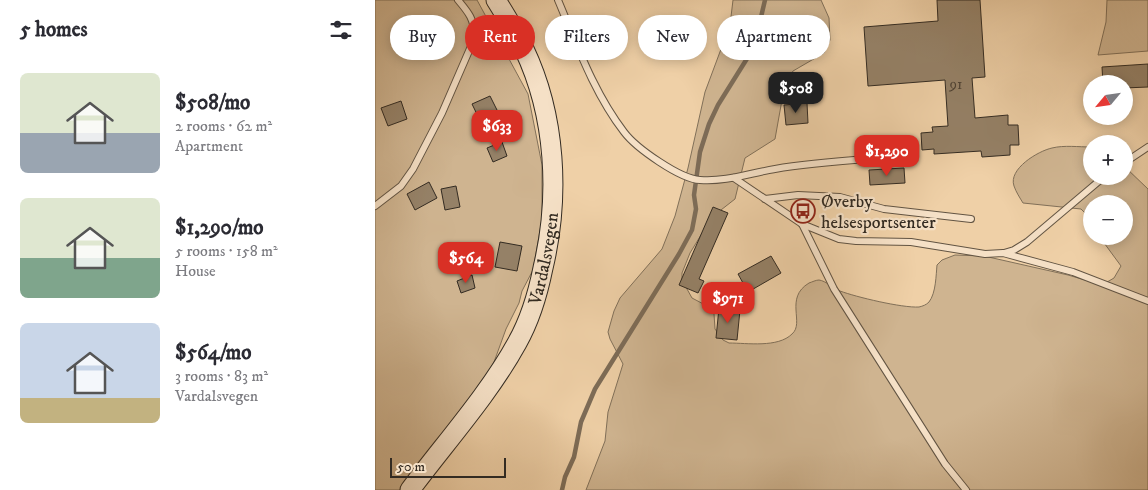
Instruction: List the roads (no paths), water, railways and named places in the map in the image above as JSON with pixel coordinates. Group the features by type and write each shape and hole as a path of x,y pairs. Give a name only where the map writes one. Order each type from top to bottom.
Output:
{"main road":[{"name":"Vardalsvegen","path":"410,490 491,384 518,342 540,285 553,220 550,137 537,81 525,50 496,0"}],"lane":[{"path":"375,206 401,186 413,169 442,113 475,37 475,24 458,0"},
{"path":"558,0 604,103 630,140 641,150 683,175 698,180 734,178 775,169 911,156"},
{"path":"1133,157 1148,147"},
{"path":"734,178 802,224 839,239 911,242 985,254 1014,250 1027,242 1094,185"},
{"path":"765,199 798,195 840,197 884,209 971,219"},
{"path":"802,224 834,289 945,464 966,490"},
{"path":"1003,253 1073,272 1148,301"}],"waterway":[{"path":"562,490 565,477 574,457 581,422 595,389 692,230 696,209 694,195 700,152 709,124 718,105 748,57 758,30 765,0"}],"place":[{"name":"Øverby helsesportsenter","path":"803,211"}]}
